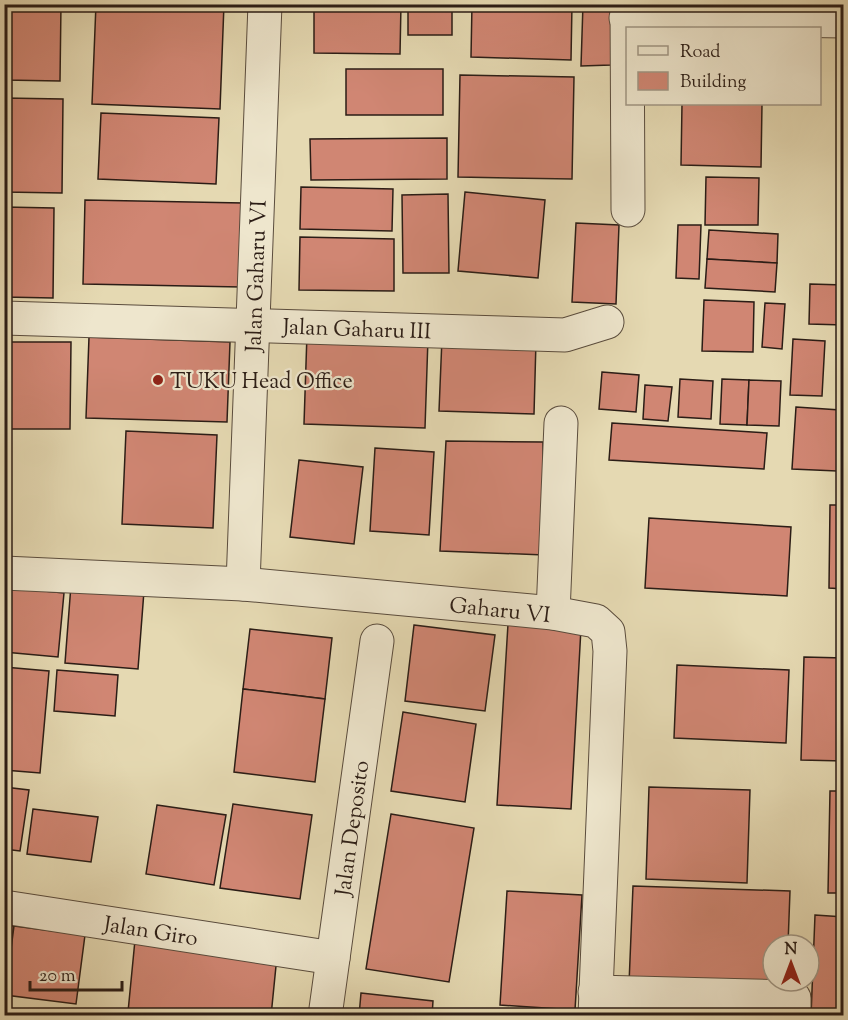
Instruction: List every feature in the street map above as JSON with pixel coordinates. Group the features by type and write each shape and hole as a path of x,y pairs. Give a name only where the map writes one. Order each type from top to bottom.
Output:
{"street":[{"name":"Jalan Gaharu VI","path":"243,584 265,4"},
{"path":"626,27 626,11 843,21"},
{"path":"627,105 628,210"},
{"name":"Jalan Gaharu III","path":"4,318 565,335 607,322"},
{"path":"553,613 561,423"},
{"name":"Gaharu VI","path":"4,573 243,584 553,613 596,621 608,632 610,651 595,1004"},
{"name":"Jalan Deposito","path":"325,1016 376,642"},
{"name":"Jalan Giro","path":"4,907 333,958"},
{"path":"595,1004 791,997 795,1002 795,1016"}],"building":[{"path":"4,4 61,4 60,81 4,80"},
{"path":"96,4 224,4 220,109 92,104"},
{"path":"314,4 401,4 400,54 314,53"},
{"path":"408,4 452,4 452,35 408,35"},
{"path":"472,4 572,4 571,60 471,57"},
{"path":"583,4 614,4 611,65 581,66"},
{"path":"346,69 443,69 443,115 346,115"},
{"path":"460,75 574,77 572,179 458,177"},
{"path":"4,98 63,99 62,193 4,192"},
{"path":"682,105 762,105 761,167 681,165"},
{"path":"101,113 219,118 216,184 98,179"},
{"path":"447,138 447,179 311,180 310,139"},
{"path":"706,177 759,178 758,225 705,225"},
{"path":"301,187 393,189 392,231 300,229"},
{"path":"465,192 545,200 538,278 458,271"},
{"path":"448,194 449,273 403,273 402,195"},
{"path":"85,200 243,203 241,287 83,284"},
{"path":"4,207 54,208 53,298 4,297"},
{"path":"576,223 619,225 616,304 572,302"},
{"path":"678,225 701,225 699,279 676,278"},
{"path":"709,230 778,234 777,263 707,259"},
{"path":"300,237 394,239 394,291 299,290"},
{"path":"707,259 777,263 775,292 705,288"},
{"path":"810,284 844,285 844,325 809,324"},
{"path":"704,300 754,302 753,352 702,351"},
{"path":"765,303 785,304 782,349 762,347"},
{"path":"840,332 844,332 844,396 837,395"},
{"path":"307,334 428,338 425,428 304,424"},
{"name":"TUKU Head Office","path":"89,337 230,342 227,422 86,418"},
{"path":"442,338 536,341 534,414 439,411"},
{"path":"793,339 825,341 822,396 790,395"},
{"path":"4,342 71,342 70,429 4,429"},
{"path":"602,372 639,375 636,412 599,409"},
{"path":"680,379 713,381 711,419 678,417"},
{"path":"722,379 749,380 747,425 720,424"},
{"path":"749,380 781,381 779,426 747,425"},
{"path":"645,385 672,387 668,421 643,419"},
{"path":"796,407 840,410 837,471 792,469"},
{"path":"612,423 767,433 764,469 609,460"},
{"path":"126,431 217,435 213,528 122,524"},
{"path":"446,441 543,442 544,555 440,551"},
{"path":"375,448 434,452 429,535 370,531"},
{"path":"299,460 363,467 354,544 290,537"},
{"path":"830,505 844,505 844,589 829,588"},
{"path":"649,518 791,527 787,596 645,588"},
{"path":"71,585 144,591 138,669 65,663"},
{"path":"4,587 64,593 58,657 4,652"},
{"path":"508,624 581,628 571,809 497,805"},
{"path":"414,625 495,635 485,711 405,701"},
{"path":"250,629 332,638 325,699 243,689"},
{"path":"804,657 844,658 844,761 801,760"},
{"path":"677,665 789,670 786,743 674,738"},
{"path":"4,667 49,671 40,773 4,770"},
{"path":"57,670 118,675 115,716 54,711"},
{"path":"243,689 325,699 315,782 234,772"},
{"path":"403,712 476,724 465,802 391,791"},
{"path":"4,787 29,790 20,851 4,849"},
{"path":"649,787 750,790 747,883 646,879"},
{"path":"830,791 844,791 844,893 828,893"},
{"path":"233,804 312,815 300,899 220,888"},
{"path":"157,805 226,815 214,885 146,874"},
{"path":"33,809 98,817 91,862 27,854"},
{"path":"391,814 474,828 449,982 366,969"},
{"path":"633,886 790,891 788,933 761,933 761,981 629,984"},
{"path":"507,891 582,895 575,1010 500,1005"},
{"path":"815,915 844,917 844,1016 811,1016 812,993 821,993 821,933 814,933"},
{"path":"4,925 14,926 5,995 4,995"},
{"path":"14,926 85,935 76,1004 5,995"},
{"path":"135,940 277,956 271,1016 158,1016 128,1012"},
{"path":"361,993 433,1001 432,1016 359,1016"},
{"path":"681,1009 720,1010 720,1016 680,1016"},
{"path":"6,1010 40,1016 5,1016"},
{"path":"615,1010 670,1011 669,1016 615,1016"},
{"path":"728,1013 783,1014 782,1016 728,1016"}],"place":[{"name":"TUKU Head Office","path":"158,380"}]}
